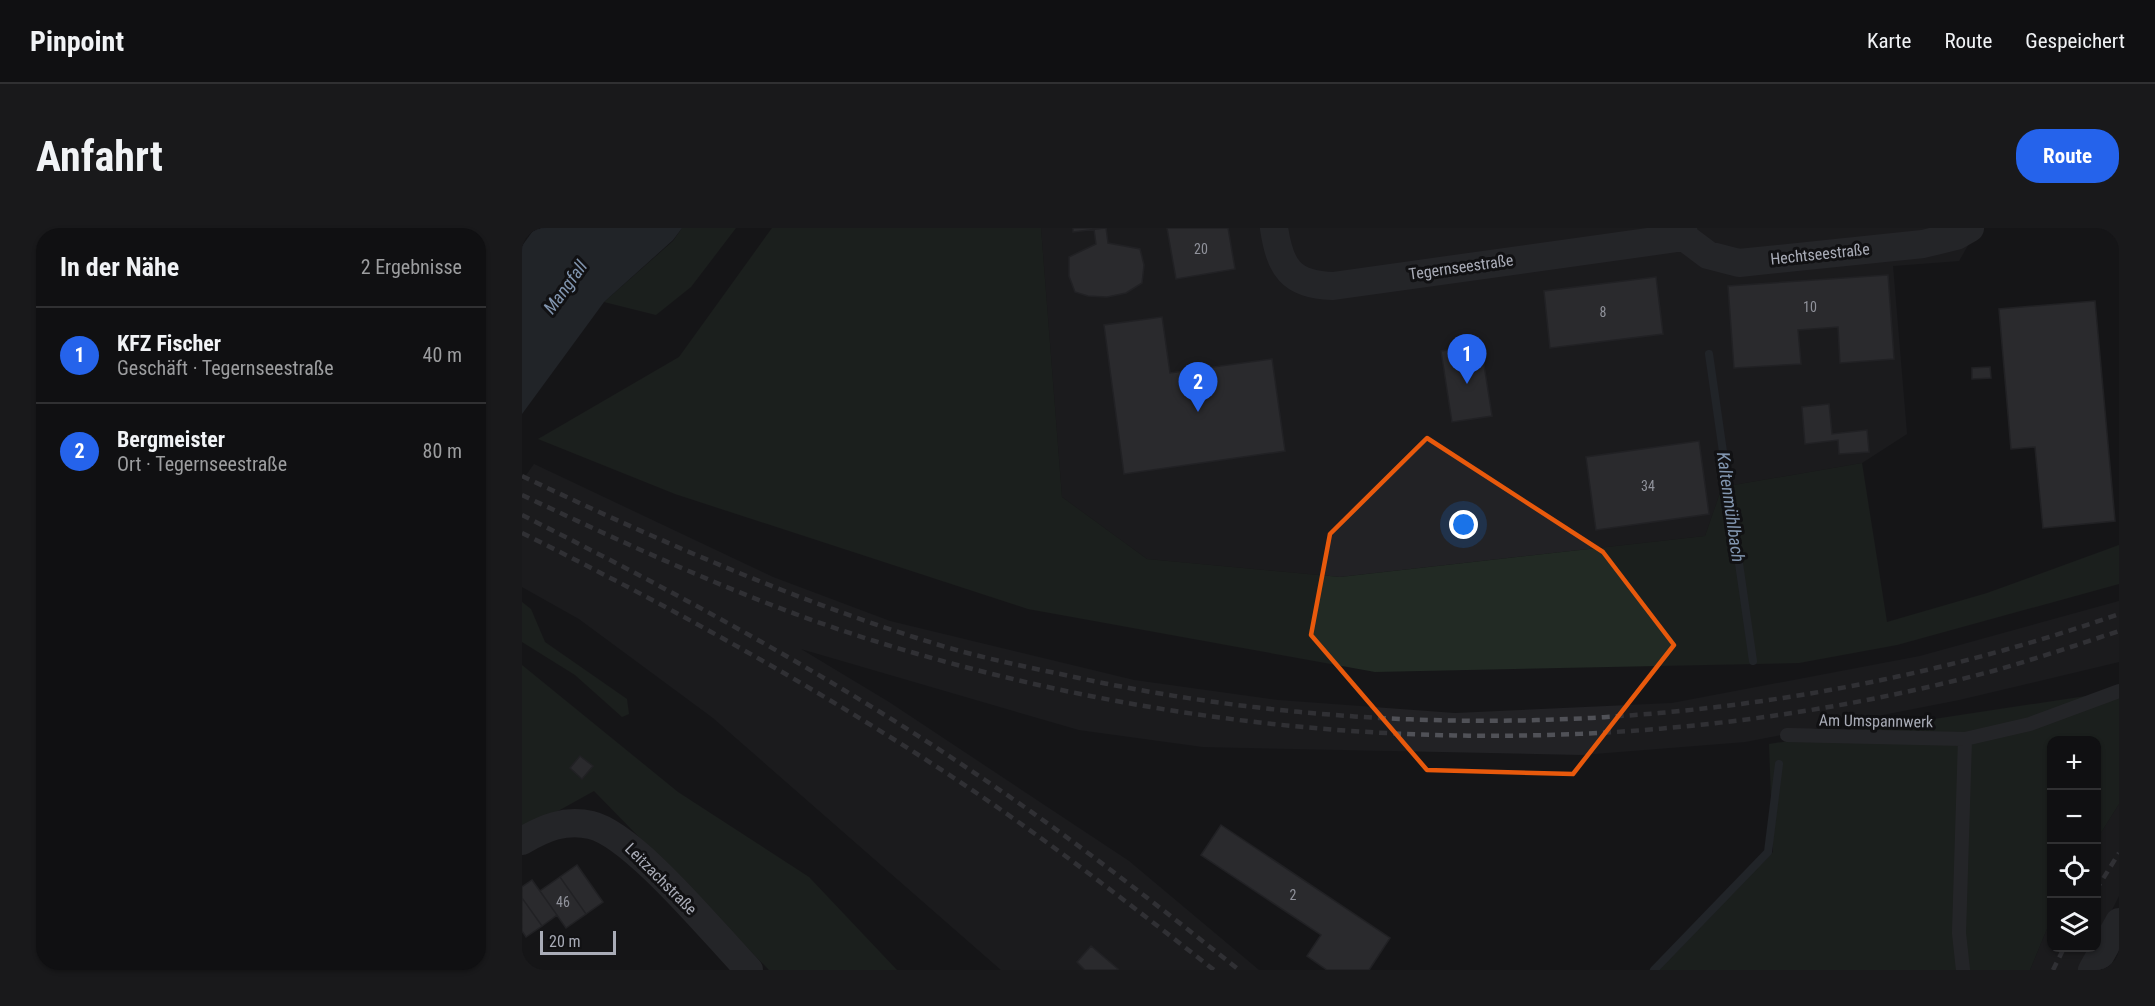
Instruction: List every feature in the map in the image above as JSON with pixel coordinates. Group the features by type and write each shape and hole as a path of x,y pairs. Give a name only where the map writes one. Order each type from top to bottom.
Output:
{"street":[{"name":"Tegernseestraße","path":"1274,228 1278,255 1287,270 1300,279 1326,286 1683,232"},
{"name":"Hechtseestraße","path":"1683,232 1708,255 1739,262 1923,244 1956,236 1970,228"},
{"name":"Leitzachstraße","path":"522,841 542,829 563,823 591,825 615,834 655,870 749,970"},
{"path":"2092,970 2119,922"}],"lane":[{"name":"Am Umspannwerk","path":"1787,735 1965,739 2030,724 2119,691"},
{"path":"1963,970 1959,933 1965,739"}],"highlighted area":[{"path":"1427,438 1603,552 1674,645 1573,774 1427,770 1311,635 1330,534"}],"shaded area":[{"path":"682,228 736,228 691,287 656,315 604,302 673,241"},
{"path":"772,228 1041,228 1062,497 1147,559 1340,577 1705,536 1722,487 1862,463 1887,622 1987,593 2119,545 2119,584 1897,645 1799,663 1375,672 1028,609 675,494 538,439 679,357"},
{"path":"1041,228 1978,228 1959,261 1893,266 1907,434 1862,463 1722,487 1705,536 1340,577 1147,559 1062,497"},
{"path":"534,464 773,577 890,621 1134,680 1278,700 1455,713 1672,703 1920,656 2119,601 2119,662 1959,700 1745,742 1581,755 1203,747 1079,730 801,649 889,702 1129,861 1259,970 1001,970 713,718 579,619 522,587 522,481"},
{"path":"522,602 531,609 545,642 627,699 629,714 622,717 575,675 522,642"},
{"path":"522,665 678,792 809,877 897,970 769,970 594,791 522,831"},
{"path":"2119,691 2119,804 2101,833 2101,736 2047,736 2047,929 2030,970 1655,970 1773,852 1769,744"},
{"path":"2119,804 2119,896 2101,931 2101,844 2101,833"},
{"path":"2047,929 2047,952 2090,952 2080,970 2030,970"}],"water":[{"name":"Mangfall","path":"535,228 682,228 673,240 604,302 522,414 522,246"}],"building":[{"path":"1073,228 1105,228 1073,232"},
{"path":"1106,228 1108,243 1140,249 1144,265 1142,283 1126,293 1107,297 1088,296 1075,292 1069,276 1069,257 1096,244 1094,229"},
{"path":"1167,228 1228,228 1235,269 1176,279"},
{"path":"1888,275 1894,359 1840,363 1838,327 1798,330 1801,364 1734,368 1728,286"},
{"path":"1656,277 1663,334 1550,348 1544,291"},
{"path":"2095,301 2115,521 2043,528 2035,447 2011,449 1999,309"},
{"path":"1162,317 1170,373 1272,359 1285,451 1124,474 1104,325"},
{"path":"1481,346 1492,416 1452,422 1441,351"},
{"path":"1990,367 1991,378 1972,379 1972,368"},
{"path":"1829,404 1832,434 1867,430 1869,452 1839,454 1838,440 1805,444 1802,407"},
{"path":"1699,441 1709,514 1596,530 1586,457"},
{"path":"580,756 593,766 582,779 570,768"},
{"path":"1221,825 1390,938 1369,970 1327,970 1307,956 1321,935 1201,855"},
{"path":"577,865 603,902 586,914 560,877"},
{"path":"560,877 586,914 566,928 540,891"},
{"path":"532,880 557,915 542,926 522,898 522,887"},
{"path":"522,898 542,926 526,937 522,931"},
{"path":"1091,946 1118,969 1085,970 1077,962"}],"waterway":[{"name":"Kaltenmühlbach","path":"1709,354 1753,661"},
{"name":"Kaltenmühlbach","path":"1654,970 1768,852 1779,764"}],"railway":[{"path":"522,476 726,568 883,627 952,649 1065,675 1196,699 1329,715 1463,721 1596,718 1729,705 1861,684 1991,654 2119,614"},
{"path":"522,495 654,556 744,594 881,643 1017,680 1155,708 1295,726 1435,735 1576,734 1716,723 1855,702 1993,671 2119,631"},
{"path":"522,515 758,640 929,743 1018,802 1145,896 1239,970"},
{"path":"522,533 697,624 811,689 923,758 1038,836 1214,970"},
{"path":"2101,882 2119,853"},
{"path":"2053,970 2062,952"}],"place":[{"name":"KFZ Fischer","path":"1467,384"},
{"name":"Bergmeister","path":"1198,412"}]}
